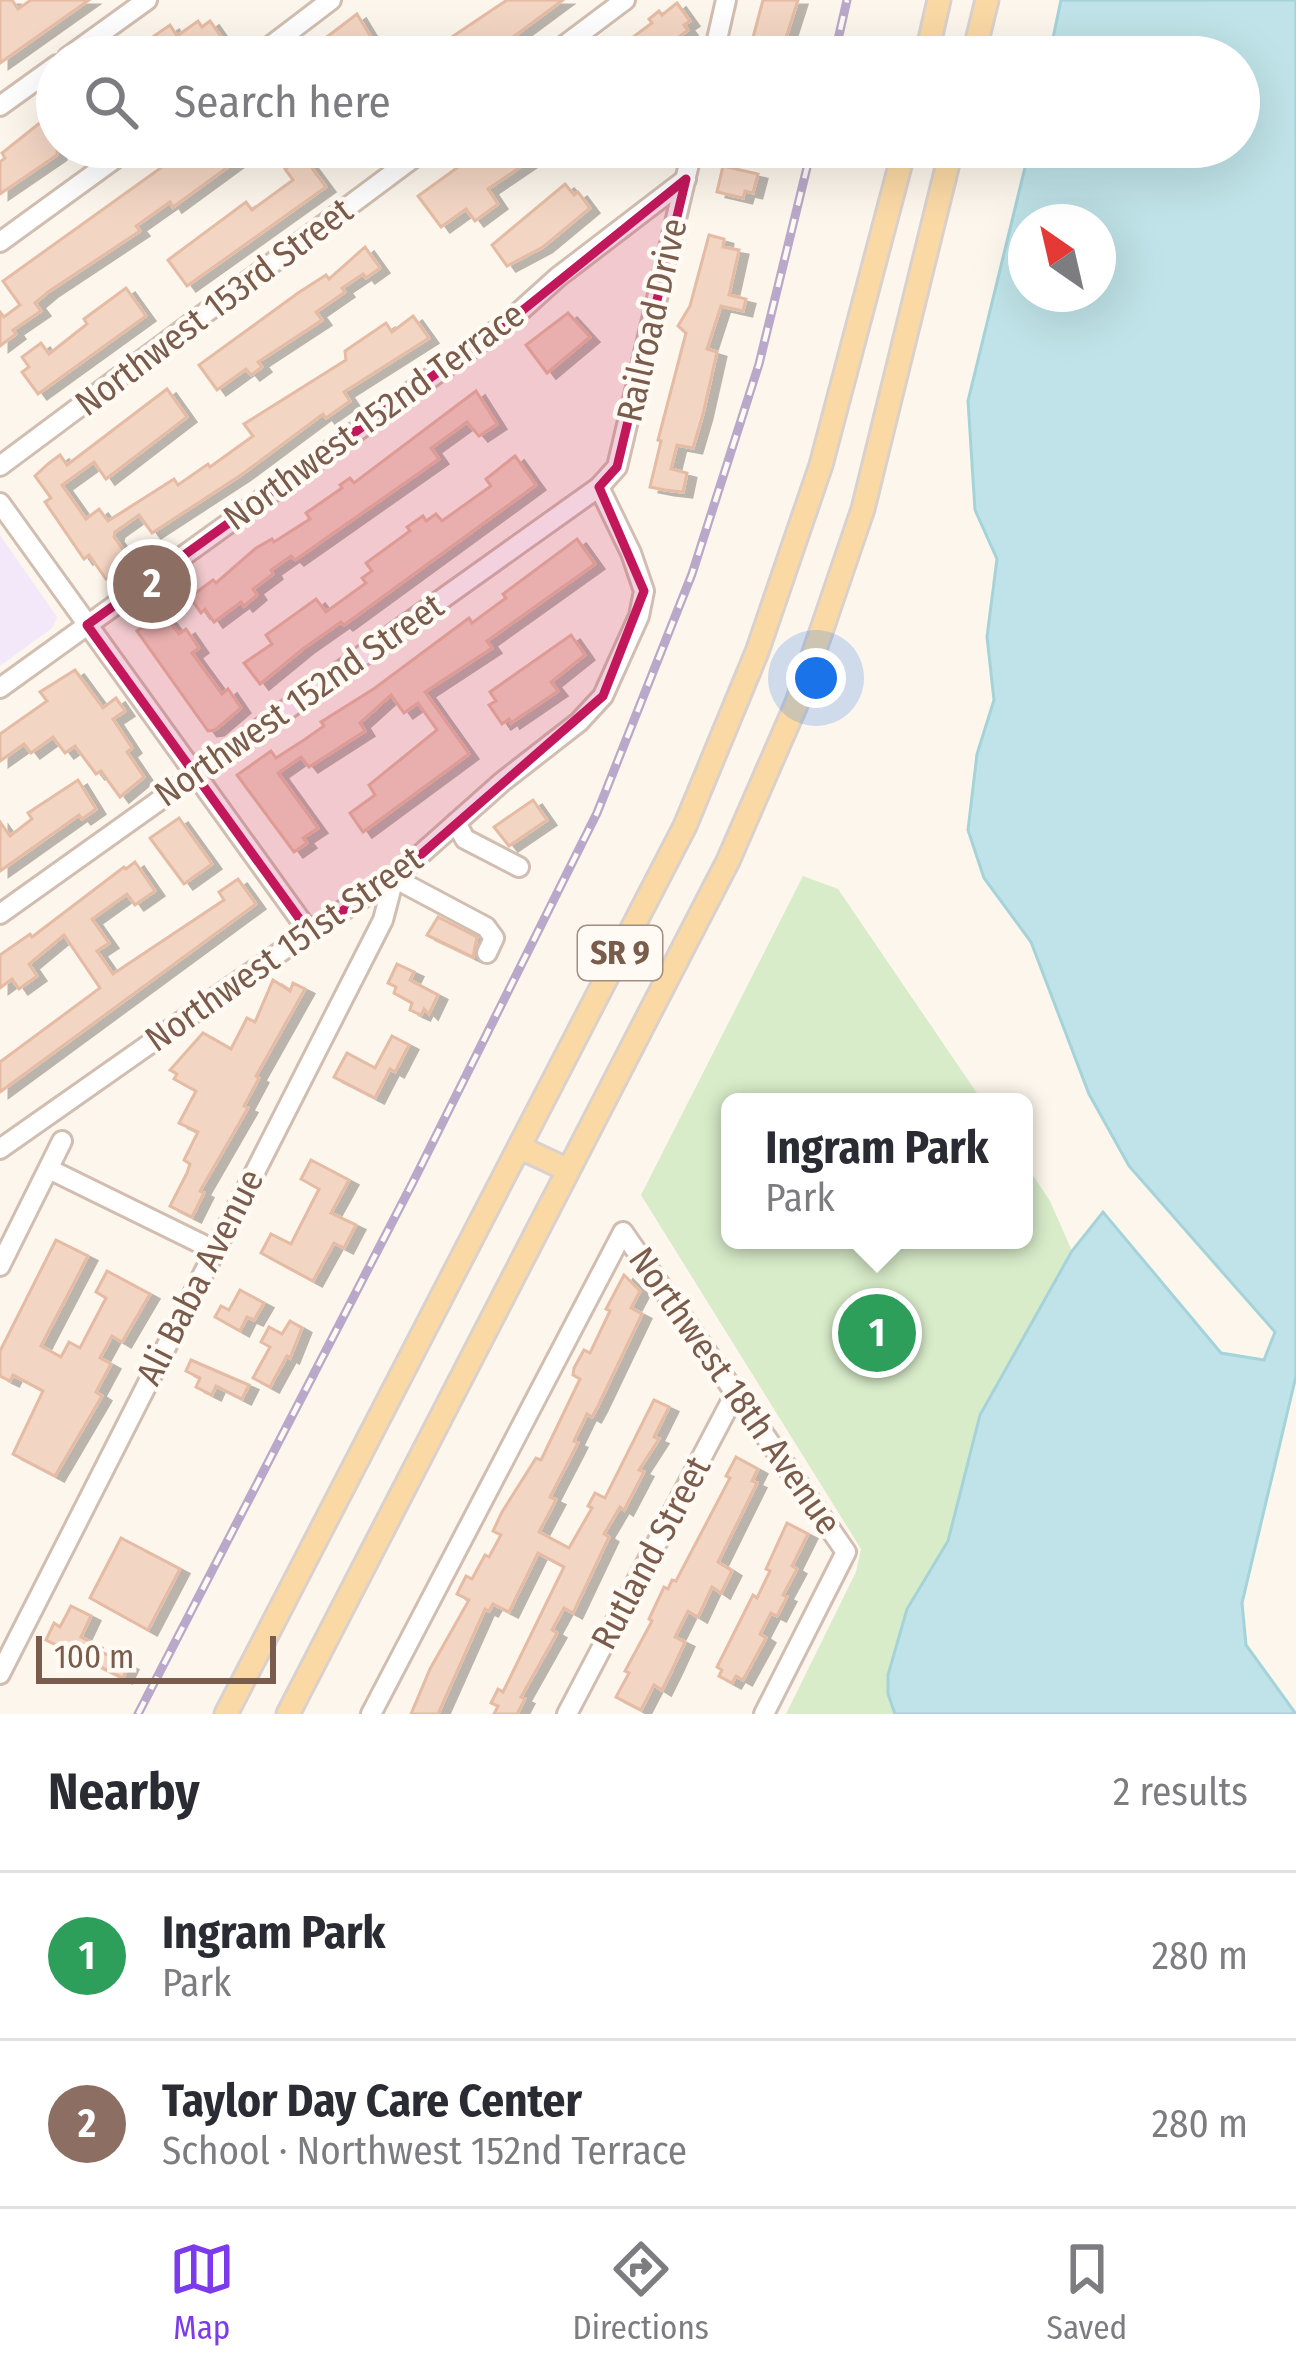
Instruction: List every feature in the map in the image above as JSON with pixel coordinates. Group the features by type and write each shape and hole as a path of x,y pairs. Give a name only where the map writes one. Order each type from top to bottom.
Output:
{"main road":[{"path":"931,36 939,0"},
{"path":"979,36 987,0"},
{"name":"SR 9","path":"226,1714 685,826 757,652 821,465 899,168"},
{"name":"SR 9","path":"289,1714 728,861 796,705 863,509 947,168"},
{"path":"521,1148 568,1170"}],"street":[{"path":"97,36 147,0"},
{"path":"284,36 331,0"},
{"path":"577,36 625,0"},
{"path":"718,36 726,0"},
{"path":"0,106 36,80"},
{"path":"0,242 102,168"},
{"name":"Northwest 153rd Street","path":"0,466 400,168"},
{"name":"Railroad Drive","path":"599,487 617,467 688,168"},
{"name":"Northwest 152nd Terrace","path":"0,688 508,322 558,277 686,179"},
{"name":"Northwest 152nd Street","path":"0,914 599,487"},
{"name":"Northwest 151st Street","path":"0,1149 309,932 394,878 579,722 603,696 639,616 644,591 599,487"},
{"path":"0,503 309,932"},
{"path":"456,823 465,839 520,867"},
{"path":"394,878 486,927 494,938 488,952"},
{"name":"Ali Baba Avenue","path":"0,1674 6,1647 383,920 394,878"},
{"path":"0,1266 62,1142"},
{"path":"49,1169 214,1250"},
{"name":"Northwest 18th Avenue","path":"371,1714 623,1232 846,1552 764,1714"},
{"name":"Rutland Street","path":"567,1714 736,1392"}],"highlighted area":[{"path":"686,179 617,467 599,487 644,591 603,696 394,878 309,932 87,625 508,322"}],"shaded area":[{"path":"0,535 57,617 52,628 0,666"}],"green space":[{"path":"803,876 838,889 977,1093 721,1093 721,1249 1033,1249 1033,1176 1050,1201 1072,1251 980,1415 948,1541 907,1608 888,1694 895,1714 786,1714 856,1572 861,1549 641,1195"}],"water":[{"path":"1061,0 1296,0 1296,1376 1242,1603 1246,1645 1296,1714 895,1714 888,1694 888,1675 907,1609 948,1541 980,1415 1072,1251 1103,1212 1221,1353 1264,1360 1275,1332 1129,1166 1089,1094 1031,942 984,878 968,830 977,754 994,700 987,637 997,559 975,510 968,401 1008,237 1008,312 1116,312 1116,204 1016,204 1025,168 1260,168 1260,36 1053,36"}],"building":[{"path":"0,0 12,0 18,9 31,0 89,0 36,36 0,63"},
{"path":"507,0 563,0 514,36 453,36"},
{"path":"763,0 798,0 786,36 753,36"},
{"path":"677,3 690,21 684,25 688,30 680,36 634,36 659,11 662,15"},
{"path":"357,14 370,36 328,36"},
{"path":"198,21 202,27 210,21 221,36 177,36"},
{"path":"170,25 177,36 154,36"},
{"path":"36,126 38,168 0,194 2,153"},
{"path":"161,168 227,168 173,207 170,202 136,226 140,231 48,292 35,303 41,311 13,330 16,334 0,346 0,312 4,317 20,305 3,281"},
{"path":"312,168 326,187 187,286 168,260 246,202 252,210 293,180 285,169"},
{"path":"457,168 519,168 488,189 498,204 475,221 466,209 441,227 418,196"},
{"path":"723,168 758,174 753,193 745,191 743,198 717,192"},
{"path":"565,184 590,208 543,247 507,266 492,245"},
{"path":"709,235 724,239 723,247 739,250 729,295 746,299 743,311 721,306 707,349 717,352 693,448 677,445 671,469 687,473 683,492 650,487 686,333 678,326 690,306"},
{"path":"365,247 380,268 342,288 345,292 316,312 322,320 258,362 262,367 251,375 246,369 217,390 199,365 298,293 326,275 329,279"},
{"path":"126,288 146,316 38,394 22,372 29,367 22,357 41,343 49,354 87,324 84,319"},
{"path":"568,313 590,337 547,373 526,345"},
{"path":"413,316 429,338 344,392 350,401 326,418 323,414 152,533 139,515 115,532 133,563 106,579 89,555 84,559 45,502 51,498 35,476 60,455 67,465 167,389 187,417 106,479 94,462 62,485 86,519 99,509 108,521 174,479 178,485 210,467 253,436 244,424 346,360 345,351 386,323 392,332"},
{"path":"476,391 497,424 479,436 467,422 431,448 439,459 295,560 291,556 271,570 273,574 253,589 257,595 244,606 241,602 214,622 205,609 201,613 190,597 213,580 216,583 256,548 310,519 306,513 340,485 350,478 354,483"},
{"path":"515,456 536,485 260,684 244,663 272,644 266,635 316,599 326,612 366,583 362,578 372,571 366,563 410,531 407,527 423,516 426,521 436,514 442,521 491,486 486,479"},
{"path":"577,539 595,564 487,641 492,648 425,692 469,754 363,832 350,813 375,795 369,785 437,730 418,703 404,713 391,695 360,723 365,731 309,767 301,757 278,773 318,828 294,852 237,775 271,751 276,758 304,740 324,726 321,722 469,618 472,623 506,598 503,594"},
{"path":"162,612 179,634 186,629 199,648 192,653 222,694 228,689 241,708 215,730 208,731 137,631"},
{"path":"571,635 585,655 551,682 558,691 511,723 509,719 502,724 489,705 496,701 490,692"},
{"path":"75,670 103,708 116,698 125,711 113,719 144,777 120,797 75,746 65,753 53,737 31,753 24,744 0,761 0,734 47,701 40,692"},
{"path":"78,780 96,809 82,819 79,815 0,871 0,822 10,836 32,819 28,813"},
{"path":"533,800 547,820 509,846 494,827"},
{"path":"179,818 212,864 184,884 150,838"},
{"path":"135,862 155,891 135,905 127,894 92,919 109,943 97,951 113,974 224,900 219,892 238,879 256,904 0,1092 0,1062 100,988 64,935 29,964 37,976 19,989 12,979 0,988 0,955"},
{"path":"438,917 477,937 473,957 427,935"},
{"path":"397,964 414,972 410,980 438,995 429,1014 424,1009 421,1015 410,1010 412,1003 394,993 396,987 388,983"},
{"path":"273,980 290,991 293,983 305,989 256,1076 244,1106 248,1108 200,1191 204,1193 192,1217 170,1206 187,1173 190,1164 184,1160 198,1132 179,1123 196,1091 174,1079 177,1074 170,1070 203,1033 231,1049 247,1018 255,1022"},
{"path":"392,1036 409,1045 375,1098 334,1077 347,1053 375,1068"},
{"path":"311,1160 349,1180 331,1213 356,1225 344,1248 334,1243 313,1281 261,1253 271,1234 291,1244 319,1189 301,1179"},
{"path":"56,1240 88,1256 41,1346 61,1357 69,1342 80,1348 106,1298 96,1292 107,1271 150,1294 122,1342 112,1336 100,1358 111,1364 96,1392 102,1396 55,1476 13,1454 43,1391 13,1375 10,1381 0,1376 0,1351"},
{"path":"624,1275 640,1291 631,1308 642,1314 598,1406 592,1417 587,1414 574,1441 578,1443 550,1497 556,1500 539,1532 569,1548 592,1508 588,1506 595,1493 605,1498 654,1400 669,1407 654,1437 659,1439 639,1470 644,1472 624,1510 620,1507 604,1534 609,1537 573,1613 564,1608 552,1630 557,1633 521,1697 525,1699 517,1714 494,1714 498,1706 491,1703 498,1689 503,1692 564,1567 538,1553 509,1612 493,1604 489,1611 485,1609 438,1714 411,1714 469,1600 457,1594 466,1576 472,1579 485,1555 489,1557 501,1535 493,1531 502,1512 536,1458 541,1460 580,1379 573,1375 574,1368 584,1350 590,1353"},
{"path":"240,1290 264,1303 254,1320 247,1317 240,1331 215,1317 221,1306 229,1310"},
{"path":"290,1321 302,1328 290,1358 287,1356 270,1387 253,1378 270,1347 261,1342 269,1327 282,1334"},
{"path":"191,1360 249,1385 242,1399 216,1386 212,1395 196,1387 200,1378 186,1371"},
{"path":"736,1457 758,1469 752,1481 757,1483 718,1562 732,1571 721,1593 712,1587 698,1617 688,1611 675,1637 685,1642 672,1670 662,1690 654,1685 641,1710 616,1697 629,1673 625,1671 664,1587 676,1581 730,1478 726,1476"},
{"path":"787,1523 808,1534 792,1566 797,1569 777,1616 771,1613 760,1634 766,1638 743,1680 736,1676 732,1683 719,1676 722,1670 717,1667 753,1595 757,1598"},
{"path":"121,1538 180,1569 148,1630 90,1598"},
{"path":"71,1606 91,1616 81,1637 129,1665 123,1678 46,1640 54,1623 60,1627"}],"railway":[{"path":"839,36 847,0"},
{"path":"138,1714 597,813 692,574 759,364 807,168"}],"place":[{"name":"Taylor Day Care Center","path":"152,584"},
{"name":"Ingram Park","path":"877,1333"}]}
